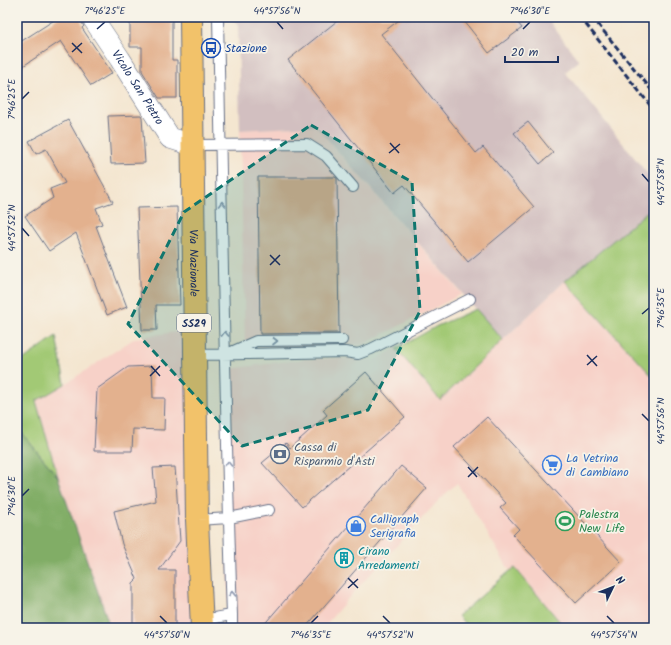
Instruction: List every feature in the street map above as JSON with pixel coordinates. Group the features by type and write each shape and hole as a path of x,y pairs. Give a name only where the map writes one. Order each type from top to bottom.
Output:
{"main road":[{"name":"Via Nazionale","path":"191,17 194,355 197,520 202,624"}],"street":[{"name":"Vicolo San Pietro","path":"92,17 170,138 192,145"}],"lane":[{"path":"218,17 232,628"},
{"path":"192,145 306,144 326,156 353,187"},
{"path":"194,355 345,352 358,354 371,350 470,299"},
{"path":"225,355 256,341 342,340"},
{"path":"197,520 229,518 269,510"},
{"path":"202,624 232,615"}],"highlighted area":[{"path":"311,125 412,182 420,311 368,410 242,446 128,324 184,212"}],"shaded area":[{"path":"230,17 546,17 579,61 565,72 654,182 654,206 565,281 503,340 316,126 240,130 238,23 229,19"},
{"path":"316,126 462,294 362,345 245,346 240,130"},
{"path":"565,281 654,378 654,628 565,628 515,569 510,571 457,483 438,501 351,595 323,628 228,628 229,369 305,359 357,358 373,361 396,349 440,400"},
{"path":"188,330 193,628 108,628 108,621 58,477 36,400 65,384 135,338"}],"green space":[{"path":"654,206 654,378 565,281"},
{"path":"476,309 503,340 440,400 396,349 437,326"},
{"path":"56,336 65,384 36,401 58,477 17,427 17,364"},
{"path":"17,427 58,477 108,621 101,628 17,628"},
{"path":"515,568 565,628 469,628 458,616"}],"building":[{"path":"59,17 80,17 84,26 82,28 112,73 91,86 61,41 17,70 17,44"},
{"path":"130,17 172,17 172,60 177,60 177,98 159,98 142,71 142,47 130,47"},
{"path":"342,17 403,17 381,34 476,153 483,147 534,207 468,262 404,185 394,193 288,60"},
{"path":"461,17 513,17 522,28 489,53"},
{"path":"141,115 145,163 111,164 108,116"},
{"path":"68,120 113,202 96,208 102,224 96,226 127,307 107,315 76,233 49,251 25,216 53,198 50,189 65,183 46,149 36,154 29,141"},
{"path":"528,122 553,153 540,164 514,133"},
{"path":"258,177 337,178 339,333 260,334"},
{"path":"177,207 180,305 156,305 157,330 142,330 137,208"},
{"path":"152,366 153,398 165,398 164,430 133,429 132,451 94,451 97,389 128,367"},
{"path":"366,372 405,417 302,507 262,463 286,443 290,448 327,415 323,410"},
{"path":"487,417 621,562 576,603 513,535 519,529 500,508 506,503 454,447"},
{"name":"Cirano Arredamenti","path":"401,466 427,488 305,628 261,628"},
{"path":"175,467 180,541 159,570 175,570 175,628 133,628 133,583 137,579 122,544 114,511 156,501 153,468"}],"railway":[{"path":"580,17 654,110"},
{"path":"592,17 654,93"}],"place":[{"name":"Stazione","path":"211,48"},
{"name":"Cassa di Risparmio d'Asti","path":"280,454"},
{"name":"La Vetrina di Cambiano","path":"552,465"},
{"name":"Palestra New Life","path":"565,521"},
{"name":"Calligraph Serigrafia","path":"356,526"},
{"name":"Cirano Arredamenti","path":"344,558"}]}
